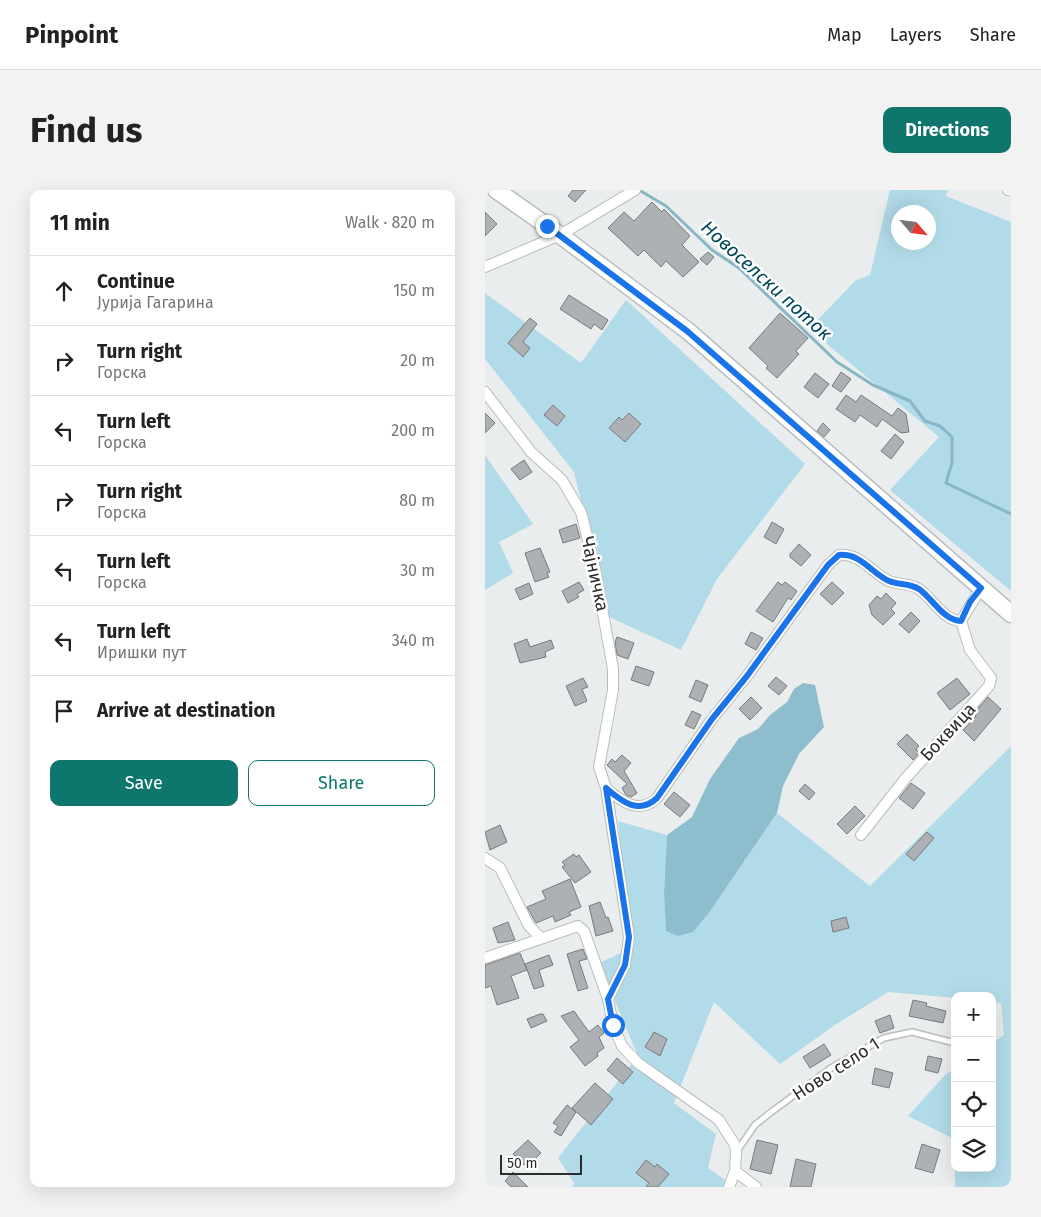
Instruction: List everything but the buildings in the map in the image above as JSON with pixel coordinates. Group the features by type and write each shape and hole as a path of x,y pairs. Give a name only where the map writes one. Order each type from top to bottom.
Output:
{"main road":[{"path":"496,190 560,235 687,331 1011,614"}],"street":[{"path":"485,267 560,235 631,192"},
{"name":"Чајничка","path":"485,392 522,442 562,480 581,512 595,568 613,669 613,690 599,767 606,788 629,937 625,965 608,999"},
{"path":"606,788 617,797 636,807 645,806 657,798 712,719 747,676 828,565 839,555 850,555 860,560 887,580 917,588 952,620 961,621 970,602 981,588"},
{"name":"Боквица","path":"861,835 905,779 989,686 991,678 970,650 961,621"},
{"path":"485,858 500,868 529,926 540,937"},
{"path":"485,958 540,937 574,926 580,927 587,939 608,999 613,1025 627,1052 638,1064 719,1120 727,1132 737,1152 735,1171 729,1187"},
{"path":"735,1171 756,1187"}],"lane":[{"name":"Ново село 1","path":"737,1152 755,1125 770,1113 831,1068 884,1038 912,1032 951,1042"}],"shaded area":[{"path":"890,190 948,190 946,196 1011,222 1011,591 890,490 939,437 809,329 855,281 870,275"},
{"path":"485,293 581,363 626,300 805,464 717,579 681,650 609,617 574,472 485,359"},
{"path":"485,455 533,524 499,542 513,573 485,590"},
{"path":"803,683 815,685 824,727 799,754 783,786 777,813 711,910 693,932 678,936 666,931 664,894 667,835 692,817 710,779 739,738 758,729 770,715 787,702 794,689"},
{"path":"1011,746 1011,1187 955,1187 955,1172 996,1172 996,1040 1004,1035 1001,1003 996,1002 996,992 951,992 951,998 888,992 835,1025 780,1064 714,1002 674,1103 716,1134 708,1168 735,1187 572,1187 574,1183 558,1158 638,1056 599,963 632,948 618,821 667,835 664,894 666,931 711,910 777,813 870,886"},
{"path":"951,1071 951,1138 908,1116"}],"waterway":[{"name":"Новоселски поток","path":"639,190 666,206 712,250 739,268 837,362 873,385 910,401 925,421 940,426 952,437 952,463 946,483 1011,514"}],"route":[{"path":"547,226 687,331 981,588 970,602 961,621 956,621 947,616 917,588 909,584 887,580 860,560 850,555 839,555 828,565 747,676 712,719 651,804 636,807 627,804 606,788 623,885 629,937 628,955 622,974 608,999 613,1025"}]}
